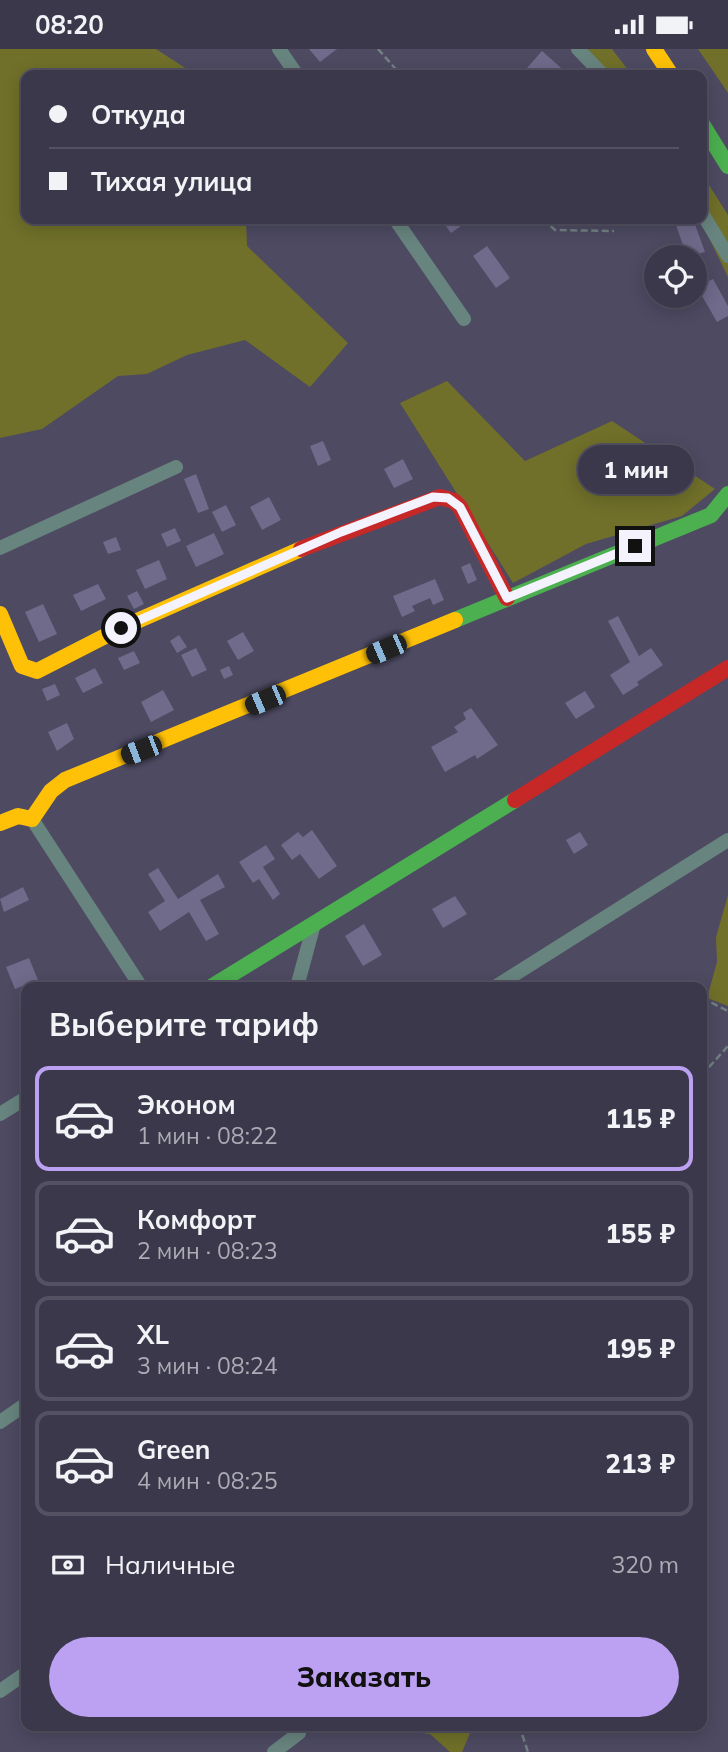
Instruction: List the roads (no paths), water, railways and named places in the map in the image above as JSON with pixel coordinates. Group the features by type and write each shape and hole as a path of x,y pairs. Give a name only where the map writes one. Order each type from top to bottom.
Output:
{"street":[{"path":"279,49 294,70"},
{"path":"578,49 598,70"},
{"path":"654,49 668,70"},
{"path":"707,132 728,166"},
{"path":"707,221 728,256"},
{"path":"398,224 464,319"},
{"path":"0,548 176,467"},
{"path":"32,818 51,791 65,780 507,598 720,516 728,494"},
{"path":"0,614 22,666 37,671 121,628 341,532 440,497 454,501 460,507 507,598"},
{"path":"219,982 728,669"},
{"path":"0,823 18,816 32,818 138,982"},
{"path":"503,982 728,840"},
{"path":"298,982 314,924"},
{"path":"0,1114 21,1101"},
{"path":"0,1422 21,1407"},
{"path":"0,1691 21,1676"},
{"path":"274,1752 298,1731"},
{"path":"294,1752 299,1731"}]}
